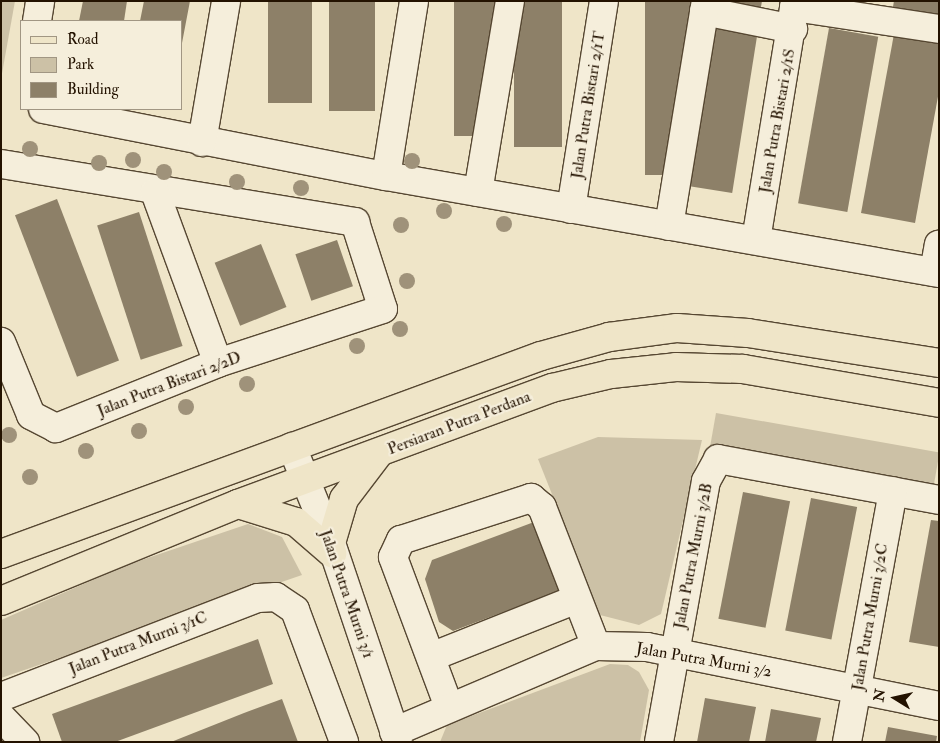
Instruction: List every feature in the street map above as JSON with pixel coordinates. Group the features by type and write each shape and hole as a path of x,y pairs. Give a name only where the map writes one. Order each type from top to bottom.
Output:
{"main road":[{"name":"Persiaran Putra Perdana","path":"1,554 541,356 609,337 667,329 748,333 939,363"},
{"name":"Persiaran Putra Perdana","path":"1,600 238,504 552,388 611,374 676,367 743,369 939,403"},
{"path":"238,504 296,522 332,548 344,499 379,453"}],"street":[{"path":"37,20 40,1"},
{"path":"202,142 226,1"},
{"path":"386,176 414,1"},
{"path":"478,192 510,1"},
{"name":"Jalan Putra Bistari 2/1T","path":"571,209 604,1"},
{"path":"669,226 705,6 794,12 939,29"},
{"name":"Jalan Putra Bistari 2/1S","path":"756,240 794,12"},
{"path":"48,110 202,142 386,176 936,272 939,244"},
{"path":"1,164 155,192 218,363"},
{"name":"Jalan Putra Bistari 2/2D","path":"1,342 31,415 56,428 218,363 383,309 355,222 155,192"},
{"name":"Jalan Putra Murni 3/1","path":"292,448 332,548 396,737"},
{"name":"Jalan Putra Murni 3/2B","path":"659,742 706,481 718,459 893,491"},
{"path":"893,491 939,500"},
{"name":"Jalan Putra Murni 3/2C","path":"847,742 893,491"},
{"path":"449,707 392,557 401,540 531,498 542,508 596,646"},
{"name":"Jalan Putra Murni 3/1C","path":"1,697 258,598 276,597 295,610 344,742"},
{"path":"431,657 577,599"},
{"name":"Jalan Putra Murni 3/2","path":"396,737 449,707 596,646 674,652 939,706"},
{"path":"1,717 25,742"}],"green space":[{"path":"1,1 15,1 1,79"},
{"path":"716,413 939,452 934,486 710,446"},
{"path":"598,437 702,440 661,614 639,625 600,615 538,459"},
{"path":"248,524 282,537 302,575 1,678 1,620 127,565"},
{"path":"610,664 628,665 639,672 649,690 640,742 440,742 447,725"}],"building":[{"path":"83,1 127,1 124,20 79,20"},
{"path":"144,1 190,1 182,43 182,20 140,20"},
{"path":"268,1 312,1 312,103 268,103"},
{"path":"329,1 375,1 375,111 329,111"},
{"path":"454,1 499,1 499,136 454,136"},
{"path":"514,1 562,1 562,147 514,147"},
{"path":"645,1 697,1 697,175 645,175"},
{"path":"710,1 762,1 759,18"},
{"path":"894,1 939,1 939,27 891,18"},
{"path":"707,26 757,34 732,193 682,185"},
{"path":"829,28 878,37 847,212 798,203"},
{"path":"894,34 939,42 939,91 915,223 861,213"},
{"path":"57,199 119,361 77,377 15,215"},
{"path":"139,212 183,346 141,360 97,226"},
{"path":"337,240 353,286 311,301 295,254"},
{"path":"261,244 286,307 240,326 215,263"},
{"path":"743,492 790,501 766,628 718,619"},
{"path":"811,498 857,507 831,639 785,631"},
{"path":"542,519 567,588 453,631 439,622 425,579 432,560"},
{"path":"931,520 939,521 939,647 909,642"},
{"path":"258,639 273,684 115,742 62,742 52,714"},
{"path":"705,698 756,707 749,742 697,742"},
{"path":"282,699 298,742 171,742 244,713"},
{"path":"771,709 821,718 816,742 765,742"},
{"path":"888,727 937,736 936,742 885,742"}]}
